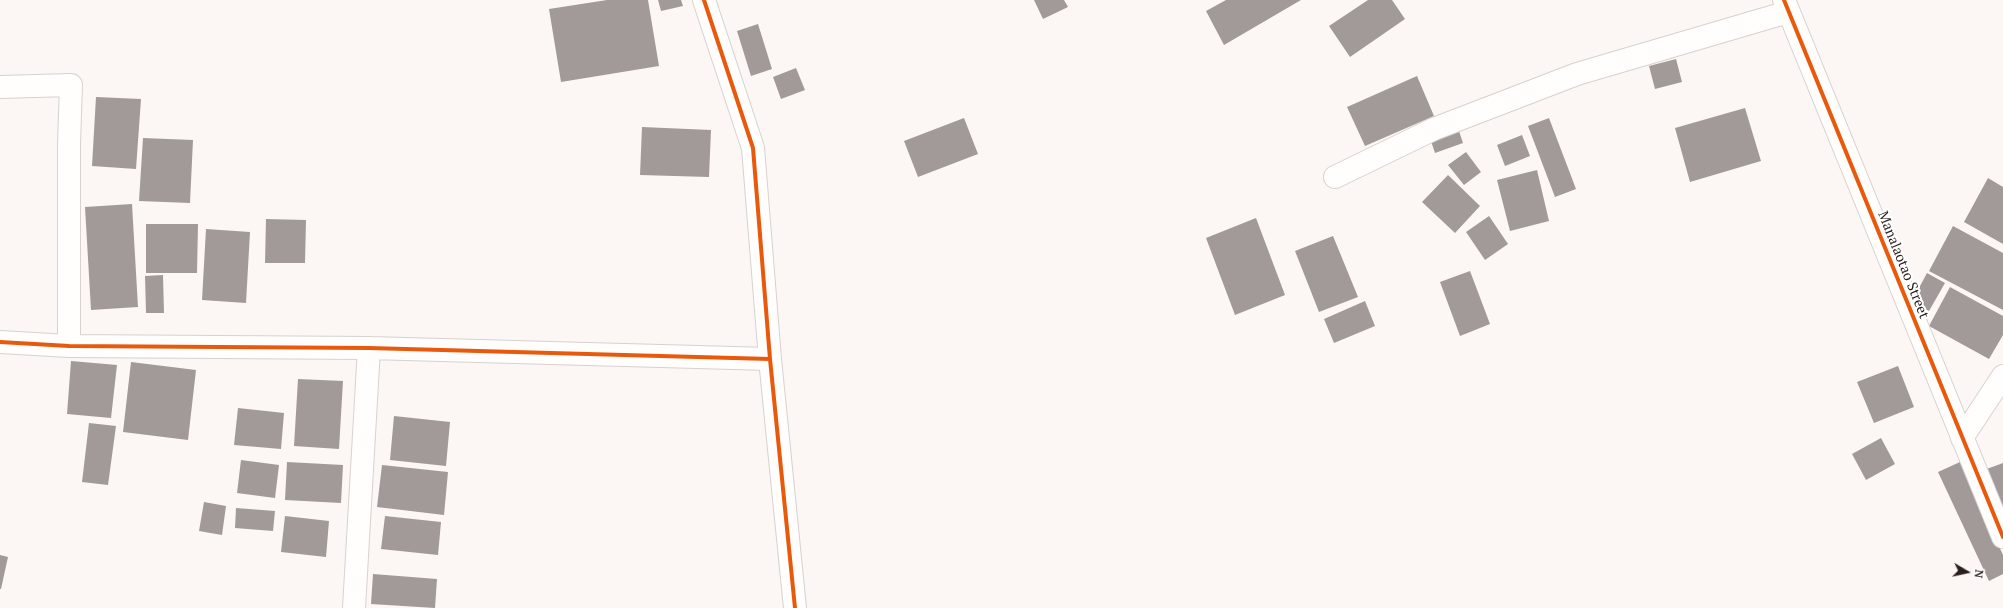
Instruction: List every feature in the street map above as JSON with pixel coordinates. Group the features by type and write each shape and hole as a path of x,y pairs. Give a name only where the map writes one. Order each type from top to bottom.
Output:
{"street":[{"path":"704,0 753,148 770,359 795,608"},
{"path":"1336,177 1434,129 1577,74 1786,6"},
{"name":"Manalaotao Street","path":"1786,6 2003,538"},
{"path":"0,86 71,85 69,144 70,346"},
{"path":"0,342 70,346 369,348 770,359"},
{"path":"354,608 369,348"},
{"path":"1962,438 2003,376"}],"building":[{"path":"607,0 648,0 659,66 561,82 549,9"},
{"path":"658,0 681,0 683,6 661,11"},
{"path":"1034,0 1064,0 1068,7 1043,19"},
{"path":"1226,0 1301,0 1224,45 1206,11"},
{"path":"1368,0 1392,0 1405,19 1350,57 1329,26"},
{"path":"758,24 772,69 751,76 737,31"},
{"path":"1676,59 1682,82 1655,89 1649,66"},
{"path":"796,68 805,90 781,99 773,77"},
{"path":"1417,76 1434,116 1365,146 1347,107"},
{"path":"96,97 141,99 136,169 92,166"},
{"path":"1745,108 1761,161 1690,182 1675,128"},
{"path":"964,118 978,154 918,177 904,141"},
{"path":"1549,118 1576,189 1555,197 1528,126"},
{"path":"642,127 711,130 709,177 640,175"},
{"path":"1459,131 1463,143 1435,153 1431,141"},
{"path":"1522,135 1530,156 1505,166 1497,145"},
{"path":"143,138 193,140 190,203 139,201"},
{"path":"1466,152 1481,172 1464,185 1448,165"},
{"path":"1537,170 1549,221 1510,231 1497,180"},
{"path":"1448,175 1480,206 1455,233 1422,202"},
{"path":"1988,178 2003,187 2003,244 1964,222"},
{"path":"132,204 138,307 91,310 85,207"},
{"path":"1489,216 1508,244 1485,260 1466,232"},
{"path":"1256,218 1285,295 1235,315 1206,238"},
{"path":"266,219 306,220 305,263 265,263"},
{"path":"146,224 198,224 197,273 146,273"},
{"path":"1953,226 2003,253 2003,310 1929,271"},
{"path":"206,229 250,232 246,303 202,300"},
{"path":"1333,236 1358,297 1319,312 1295,251"},
{"path":"1470,271 1490,324 1460,336 1440,282"},
{"path":"1927,273 1945,283 1929,311 1912,301"},
{"path":"163,275 164,313 146,313 145,276"},
{"path":"1950,287 2003,316 2003,335 1989,359 1929,326"},
{"path":"1365,301 1375,326 1334,343 1324,319"},
{"path":"71,361 117,365 111,418 67,414"},
{"path":"131,362 196,370 188,440 123,432"},
{"path":"1898,366 1914,407 1874,423 1857,382"},
{"path":"298,379 343,381 339,449 294,446"},
{"path":"238,408 284,413 281,449 234,445"},
{"path":"394,416 450,422 446,466 390,460"},
{"path":"89,423 116,426 108,485 82,482"},
{"path":"1881,438 1895,464 1866,480 1852,454"},
{"path":"241,460 279,465 275,498 237,493"},
{"path":"287,462 343,465 341,503 285,500"},
{"path":"1960,462 2003,555 2003,574 1989,581 1938,472"},
{"path":"2003,463 2003,524 1984,470"},
{"path":"382,465 448,472 444,515 377,507"},
{"path":"204,502 226,506 222,535 199,531"},
{"path":"236,508 275,511 273,531 235,528"},
{"path":"285,516 329,521 326,557 281,552"},
{"path":"385,516 441,522 438,555 381,549"},
{"path":"0,555 8,557 1,589 0,589"},
{"path":"373,574 437,579 435,608 371,604"}],"cycle path":[{"path":"704,0 753,148 770,359 795,608"},
{"path":"1784,0 2003,537"},
{"path":"0,342 69,346 369,348 770,359"}]}
